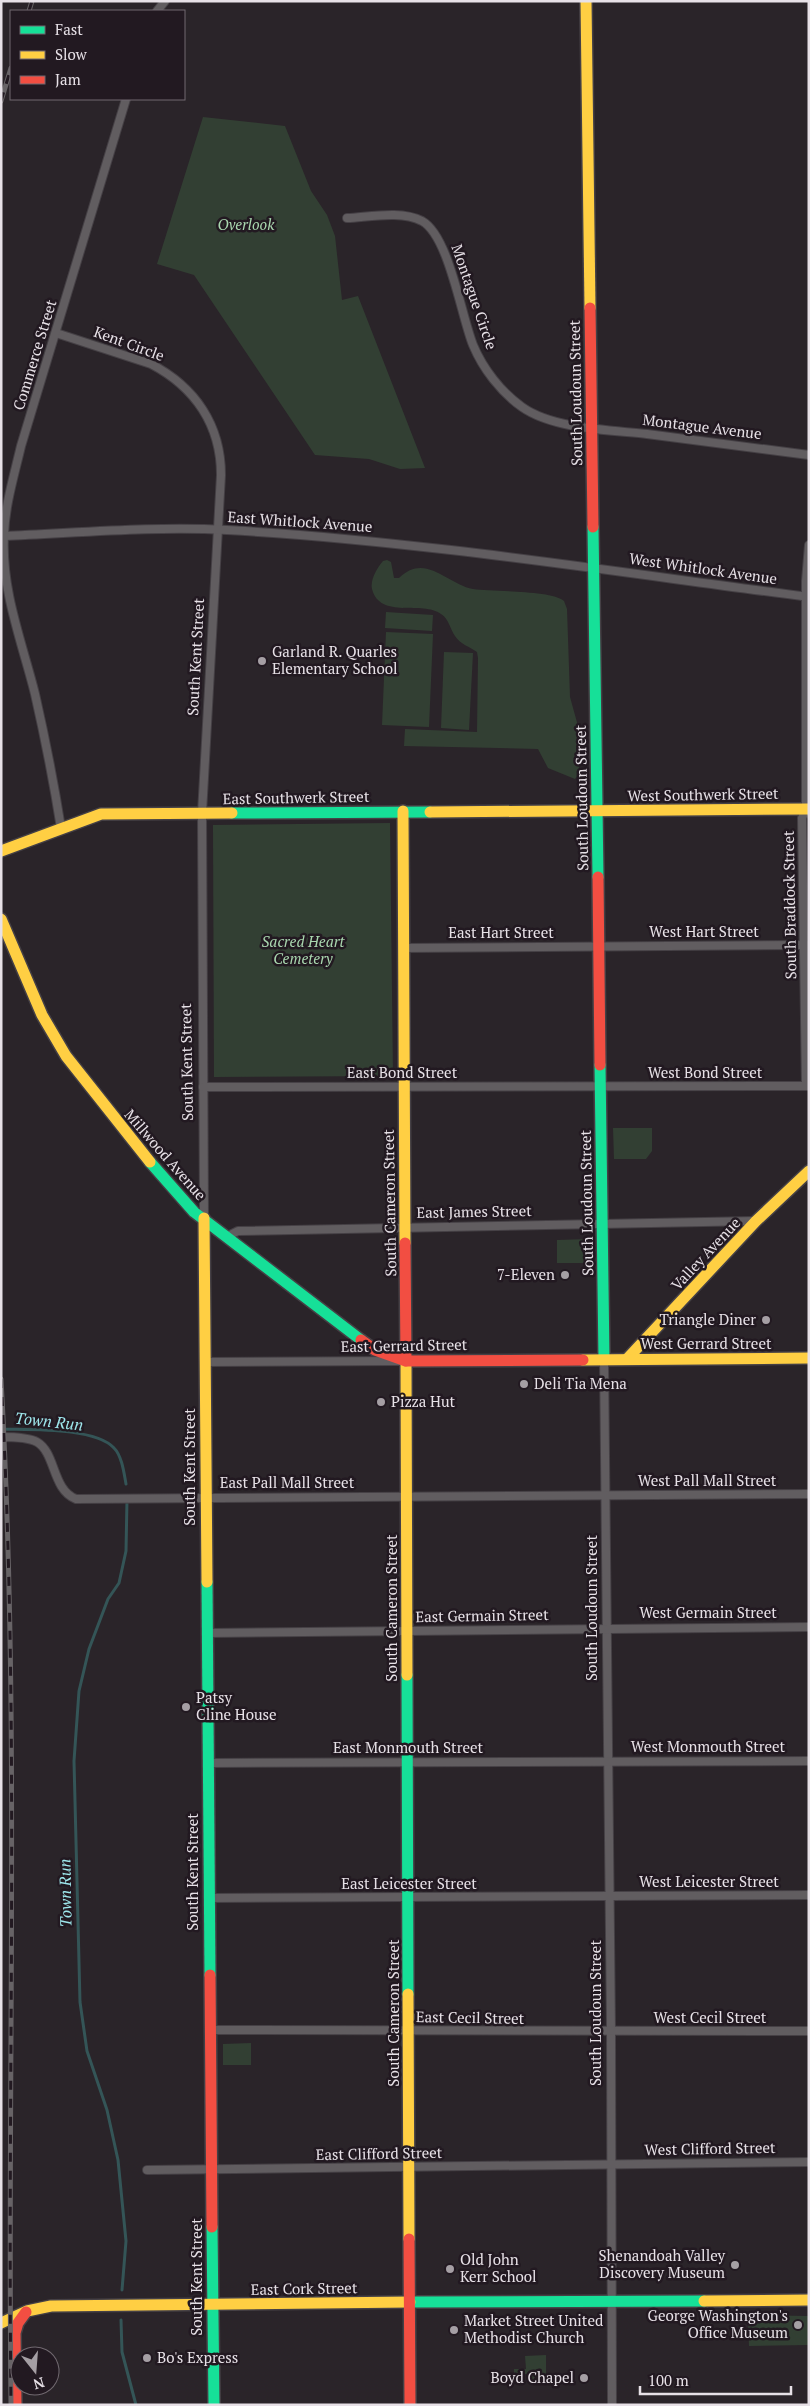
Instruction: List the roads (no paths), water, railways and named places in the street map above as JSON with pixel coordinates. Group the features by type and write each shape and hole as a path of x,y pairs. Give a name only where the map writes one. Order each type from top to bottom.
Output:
{"street":[{"name":"South Loudoun Street","path":"586,1 606,1494 612,2164 612,2405"},
{"name":"Commerce Street","path":"61,828 35,696 9,596 5,574 4,536 8,502 22,446 126,100"},
{"name":"Montague Circle","path":"347,218 401,216 412,218 430,227 441,242 473,345 496,382 511,398 535,415 549,420 591,427"},
{"name":"Kent Circle","path":"56,333 151,364 180,381 192,393 210,420 219,445 221,475 218,530"},
{"name":"Montague Avenue","path":"591,427 809,455"},
{"name":"East Whitlock Avenue","path":"4,536 218,530 383,542 466,551 593,569"},
{"name":"South Kent Street","path":"214,2405 208,1898 202,813 218,530"},
{"name":"South Braddock Street","path":"808,1086 807,945 802,818 807,809 809,545"},
{"name":"West Whitlock Avenue","path":"593,569 808,597"},
{"name":"West Southwerk Street","path":"597,811 807,809"},
{"name":"East Southwerk Street","path":"1,851 101,814 597,811"},
{"name":"South Cameron Street","path":"403,812 410,2405"},
{"name":"Millwood Avenue","path":"1,919 39,1009 66,1056 127,1136 194,1212 228,1236 375,1350 406,1360"},
{"name":"West Hart Street","path":"599,946 807,945"},
{"name":"East Hart Street","path":"403,948 599,946"},
{"name":"West Bond Street","path":"600,1087 808,1086"},
{"name":"East Bond Street","path":"203,1087 600,1087"},
{"name":"Valley Avenue","path":"626,1359 756,1221 809,1171"},
{"name":"East James Street","path":"228,1236 238,1231 756,1221"},
{"name":"West Gerrard Street","path":"604,1359 809,1358"},
{"name":"East Gerrard Street","path":"204,1362 391,1363 406,1360 604,1359"},
{"name":"East Pall Mall Street","path":"1,1437 30,1440 40,1445 64,1491 76,1499 606,1494"},
{"name":"West Pall Mall Street","path":"606,1494 809,1494"},
{"name":"West Germain Street","path":"607,1628 809,1627"},
{"name":"East Germain Street","path":"207,1633 607,1628"},
{"name":"West Monmouth Street","path":"608,1761 809,1761"},
{"name":"East Monmouth Street","path":"208,1763 608,1761"},
{"name":"West Leicester Street","path":"610,1896 809,1895"},
{"name":"East Leicester Street","path":"208,1898 610,1896"},
{"name":"East Cecil Street","path":"209,2030 611,2032"},
{"name":"West Cecil Street","path":"611,2032 809,2031"},
{"name":"West Clifford Street","path":"612,2164 809,2162"},
{"name":"East Clifford Street","path":"147,2170 612,2164"},
{"name":"East Cork Street","path":"1,2323 27,2311 51,2306 809,2300"},
{"path":"16,2405 15,2333 18,2323 27,2311"}],"waterway":[{"name":"Town Run","path":"1,1429 60,1431 92,1436 105,1441 119,1455 126,1484"},
{"name":"Town Run","path":"122,2290 126,2241 118,2160 107,2110 87,2051 80,2002 74,1761 79,1691 89,1649 108,1599 119,1583 126,1551 127,1500"},
{"name":"Town Run","path":"121,2320 122,2352 136,2405"}],"railway":[{"path":"29,10 32,1"},
{"path":"1,101 10,71"},
{"path":"1,1379 7,1507 10,1636 12,1892 11,2405"}],"place":[{"name":"Garland R. Quarles Elementary School","path":"262,661"},
{"name":"7-Eleven","path":"565,1275"},
{"name":"Triangle Diner","path":"766,1320"},
{"name":"Deli Tia Mena","path":"524,1384"},
{"name":"Pizza Hut","path":"381,1402"},
{"name":"Patsy Cline House","path":"186,1707"},
{"name":"Shenandoah Valley Discovery Museum","path":"735,2265"},
{"name":"Old John Kerr School","path":"450,2269"},
{"name":"George Washington's Office Museum","path":"798,2325"},
{"name":"Market Street United Methodist Church","path":"454,2330"},
{"name":"Bo's Express","path":"147,2358"},
{"name":"Boyd Chapel","path":"584,2378"}],"park label":[{"name":"Overlook","path":"246,225"},
{"name":"Sacred Heart Cemetery","path":"303,950"}]}
